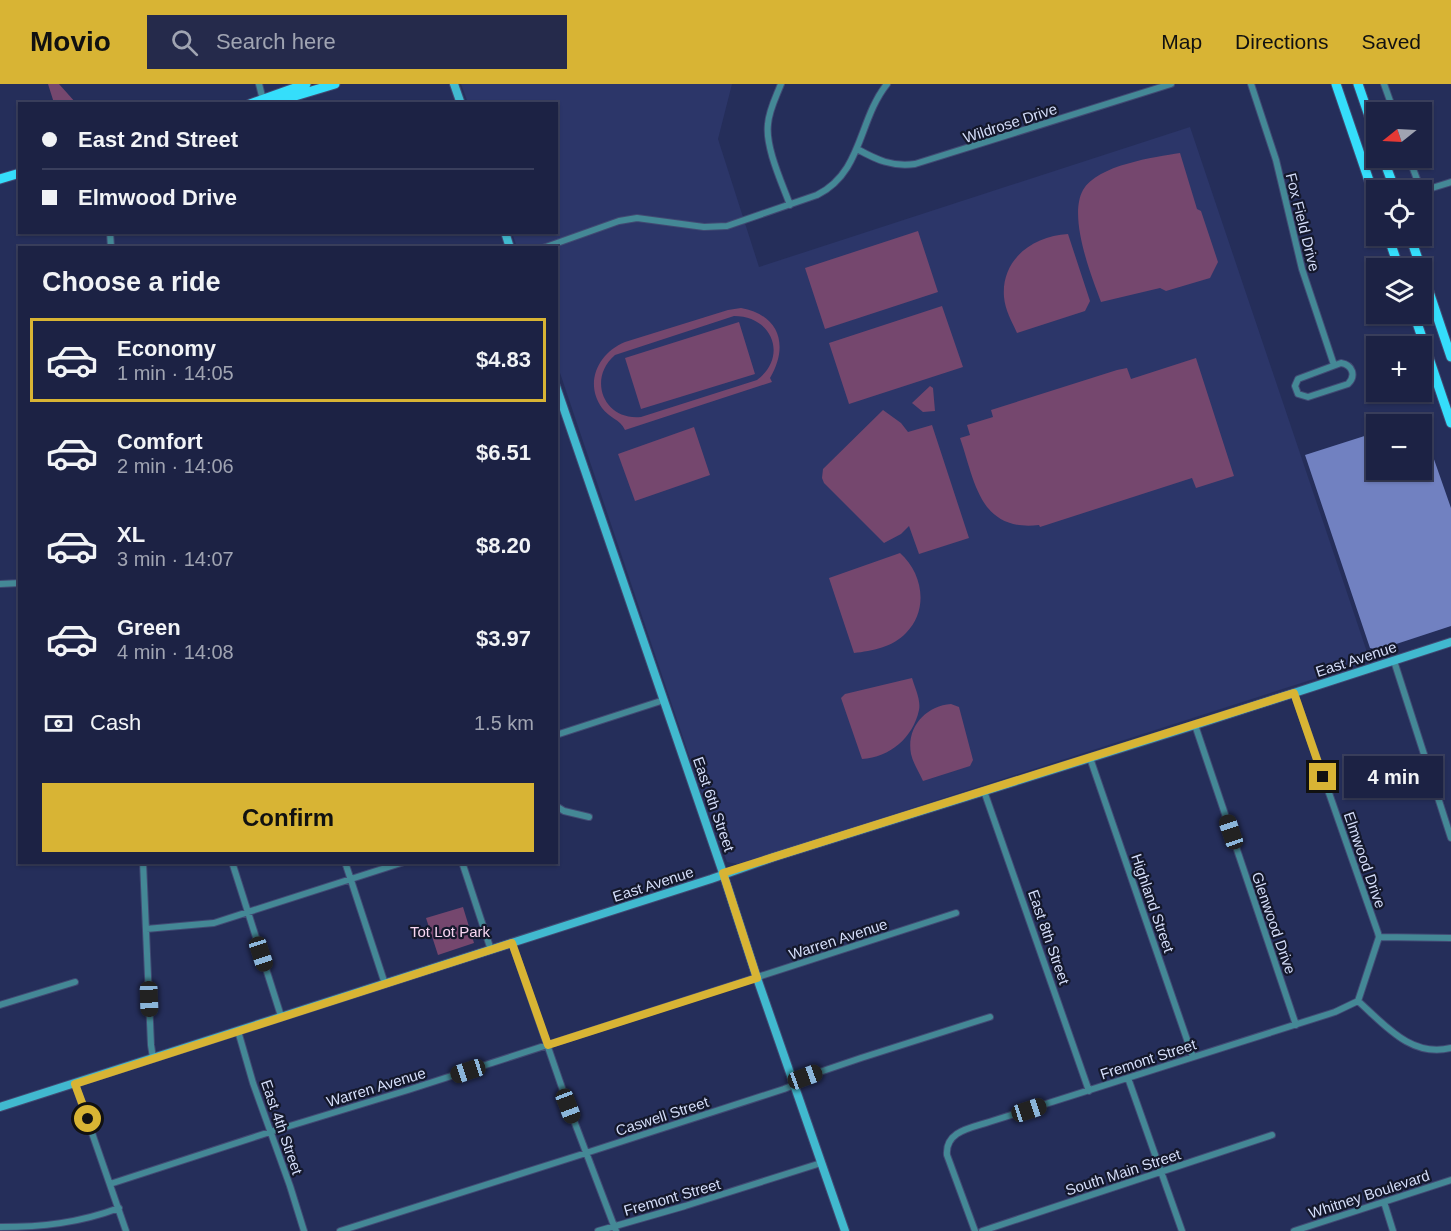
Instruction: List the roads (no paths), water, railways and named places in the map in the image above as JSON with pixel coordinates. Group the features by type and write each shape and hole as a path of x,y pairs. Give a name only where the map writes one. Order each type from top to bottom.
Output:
{"main road":[{"path":"256,102 306,84"},
{"path":"263,100 285,99 335,84"},
{"path":"1336,84 1369,180"},
{"path":"1359,84 1366,105"},
{"path":"0,177 15,174"},
{"path":"1432,300 1451,357"},
{"path":"1417,324 1451,423"}],"street":[{"path":"259,84 263,100"},
{"path":"454,84 460,102"},
{"path":"781,84 774,100 767,129 768,141 790,205"},
{"path":"549,246 628,220 644,218 712,228 817,195 836,184 844,174 886,84"},
{"name":"Wildrose Drive","path":"857,149 886,164 895,166 915,164 1171,84"},
{"name":"Fox Field Drive","path":"1251,84 1276,160 1302,269 1334,365"},
{"path":"1384,84 1390,102"},
{"path":"1413,168 1422,187 1432,188 1451,183"},
{"path":"1344,364 1351,368 1353,376 1348,384 1308,398 1298,394 1295,386 1298,379 1334,365 1344,364"},
{"name":"East 6th Street","path":"558,394 845,1231"},
{"path":"0,584 18,583"},
{"name":"East Avenue","path":"0,1107 711,879 723,873 1195,726 1451,642"},
{"path":"1394,661 1451,838"},
{"name":"Elmwood Drive","path":"1294,693 1379,937"},
{"path":"558,734 664,700"},
{"name":"Glenwood Drive","path":"1195,726 1296,1025"},
{"name":"Highland Street","path":"1090,758 1192,1057"},
{"name":"East 8th Street","path":"984,791 1089,1091"},
{"path":"558,808 564,812 589,817"},
{"path":"143,864 153,1058"},
{"path":"233,864 281,1016"},
{"path":"346,864 385,984"},
{"path":"146,929 214,922 398,864"},
{"path":"463,864 491,950"},
{"name":"Warren Avenue","path":"110,1184 956,913"},
{"path":"1451,938 1379,937 1358,1001 1405,1042 1430,1050 1451,1048"},
{"path":"512,943 586,1154 616,1228"},
{"path":"0,1005 75,982"},
{"name":"Fremont Street","path":"975,1231 946,1155 948,1143 953,1136 1296,1025 1349,1007 1358,1001"},
{"name":"Caswell Street","path":"340,1231 586,1154 794,1085 805,1077 861,1058 990,1017"},
{"name":"East 4th Street","path":"238,1030 304,1231"},
{"path":"1128,1078 1182,1231"},
{"path":"75,1084 126,1231"},
{"name":"South Main Street","path":"982,1231 1272,1136"},
{"name":"Fremont Street","path":"597,1231 616,1228 821,1163"},
{"name":"Whitney Boulevard","path":"1294,1231 1451,1180"},
{"path":"1384,1202 1393,1231"},
{"path":"0,1227 64,1224 89,1219 119,1208"}],"park label":[{"name":"Tot Lot Park","path":"450,931"}]}
